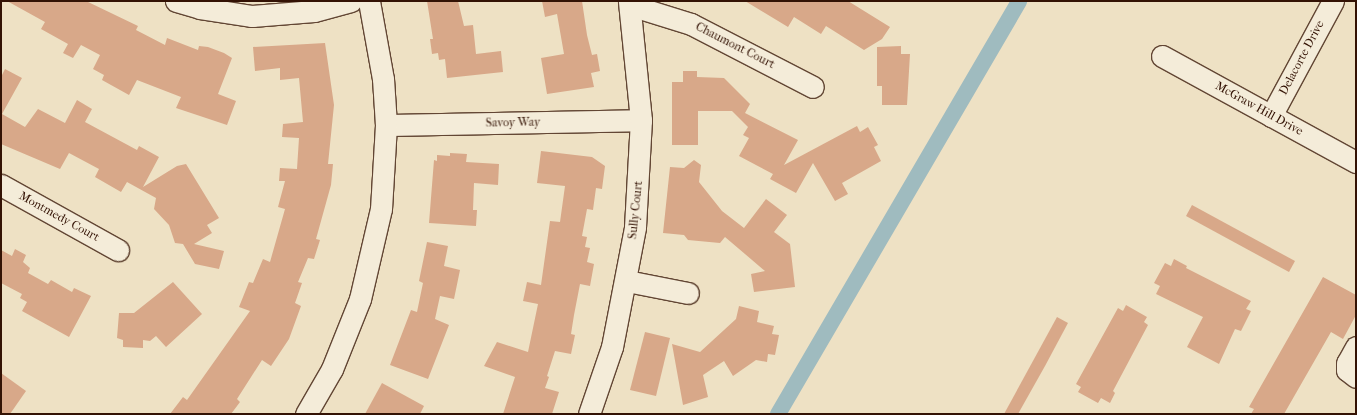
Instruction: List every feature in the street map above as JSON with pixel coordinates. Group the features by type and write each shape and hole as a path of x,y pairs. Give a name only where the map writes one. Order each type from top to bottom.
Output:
{"street":[{"path":"176,1 206,10 252,16 314,11 350,1"},
{"path":"306,414 347,335 373,254 385,172 386,125 383,79 369,1"},
{"name":"Delacorte Drive","path":"1271,116 1333,1"},
{"name":"Chaumont Court","path":"630,3 692,24 724,38 814,88"},
{"name":"Sully Court","path":"589,414 612,348 627,281 636,219 641,120 630,3"},
{"name":"McGraw Hill Drive","path":"1162,56 1356,162"},
{"name":"Savoy Way","path":"386,125 641,120"},
{"name":"Montmedy Court","path":"1,185 118,250"},
{"path":"627,281 688,293"},
{"path":"1356,347 1347,363 1347,370 1356,377"}],"building":[{"path":"7,1 86,1 138,26 136,30 165,45 167,38 198,50 199,46 208,47 224,53 232,58 218,94 236,101 227,125 176,108 181,97 137,80 129,95 102,80 104,75 93,69 100,55 81,45 73,58 63,53 68,44 41,29 45,22"},
{"path":"427,1 458,1 464,26 473,25 476,54 501,51 503,72 447,78 445,59 439,60 438,53 432,54 430,39 433,39"},
{"path":"542,1 582,1 587,35 592,55 597,54 600,71 591,73 594,87 547,94 541,58 564,54 557,14 545,17"},
{"path":"745,1 848,1 890,27 882,39 864,50 826,26 821,34 794,17 788,27"},
{"path":"325,43 334,105 328,164 333,164 331,185 316,239 320,240 314,259 308,258 298,282 302,283 295,303 301,306 289,339 271,366 262,360 237,399 240,402 231,414 170,414 183,397 187,400 250,311 239,307 249,282 253,283 263,259 270,262 285,209 278,207 285,181 279,181 280,168 297,169 299,138 282,137 283,124 303,122 299,78 280,80 280,68 255,71 253,47"},
{"path":"901,46 901,54 910,54 907,105 882,105 882,86 877,86 877,47"},
{"path":"5,69 22,78 2,114 25,127 38,109 65,123 77,100 92,109 85,122 137,150 139,146 159,157 143,187 177,166 186,164 219,218 207,225 212,233 194,244 224,251 219,269 195,264 183,244 175,243 169,225 154,209 156,198 127,182 121,192 95,177 99,169 69,153 60,169 1,144 1,77"},
{"path":"683,71 697,71 697,77 724,78 750,104 745,113 798,140 784,165 857,126 860,132 868,127 878,145 874,147 881,161 842,183 848,194 835,201 813,163 796,193 770,179 773,174 739,156 749,138 743,135 748,127 732,111 698,111 698,145 672,145 672,82 683,82"},
{"path":"541,151 592,157 605,166 602,189 596,188 593,210 587,209 582,236 587,237 585,247 590,248 587,262 594,264 590,286 580,284 571,334 575,335 571,354 555,351 547,376 549,377 545,388 559,392 552,414 503,414 515,377 484,366 497,342 528,352 538,304 523,301 527,282 541,285 550,221 560,222 565,186 537,183"},
{"path":"450,153 467,154 466,162 499,164 498,185 474,183 473,210 477,210 476,226 429,223 434,160 437,161 437,155 450,156"},
{"path":"694,160 701,165 699,182 722,211 744,228 766,199 787,215 774,232 790,244 795,287 754,292 751,274 765,271 725,237 720,243 688,240 684,235 663,233 670,167 684,168"},
{"path":"1192,205 1295,261 1289,272 1186,216"},
{"path":"427,242 448,246 444,266 460,270 454,299 440,296 435,319 449,325 428,379 390,365 411,310 417,312 423,283 419,281"},
{"path":"15,249 26,255 23,262 30,268 28,273 48,284 51,280 72,292 74,288 91,296 69,337 22,311 27,302 20,298 22,294 1,283 1,250 12,256"},
{"path":"1174,259 1187,266 1186,268 1251,301 1246,309 1251,311 1241,331 1235,329 1219,364 1187,347 1203,317 1156,294 1160,286 1154,283 1165,263 1171,266"},
{"path":"1323,277 1356,295 1356,315 1343,339 1331,332 1284,414 1251,414 1254,409 1249,407"},
{"path":"173,282 202,314 166,347 156,336 150,341 143,340 143,348 123,347 123,340 117,338 119,313 134,313"},
{"path":"1126,305 1147,317 1144,322 1148,325 1113,391 1115,393 1110,403 1101,398 1098,403 1078,392 1081,387 1076,384 1118,308 1123,311"},
{"path":"739,306 759,311 757,322 774,326 772,334 779,335 775,355 768,354 767,362 756,360 733,376 724,361 703,375 708,397 683,405 672,344 700,352 736,319"},
{"path":"1057,317 1068,323 1045,366 1018,414 1004,414"},
{"path":"645,332 670,338 656,396 630,390"},
{"path":"1,373 26,391 10,414 1,414"},
{"path":"382,383 424,406 420,414 365,414"}],"waterway":[{"path":"778,414 1019,1"}]}
